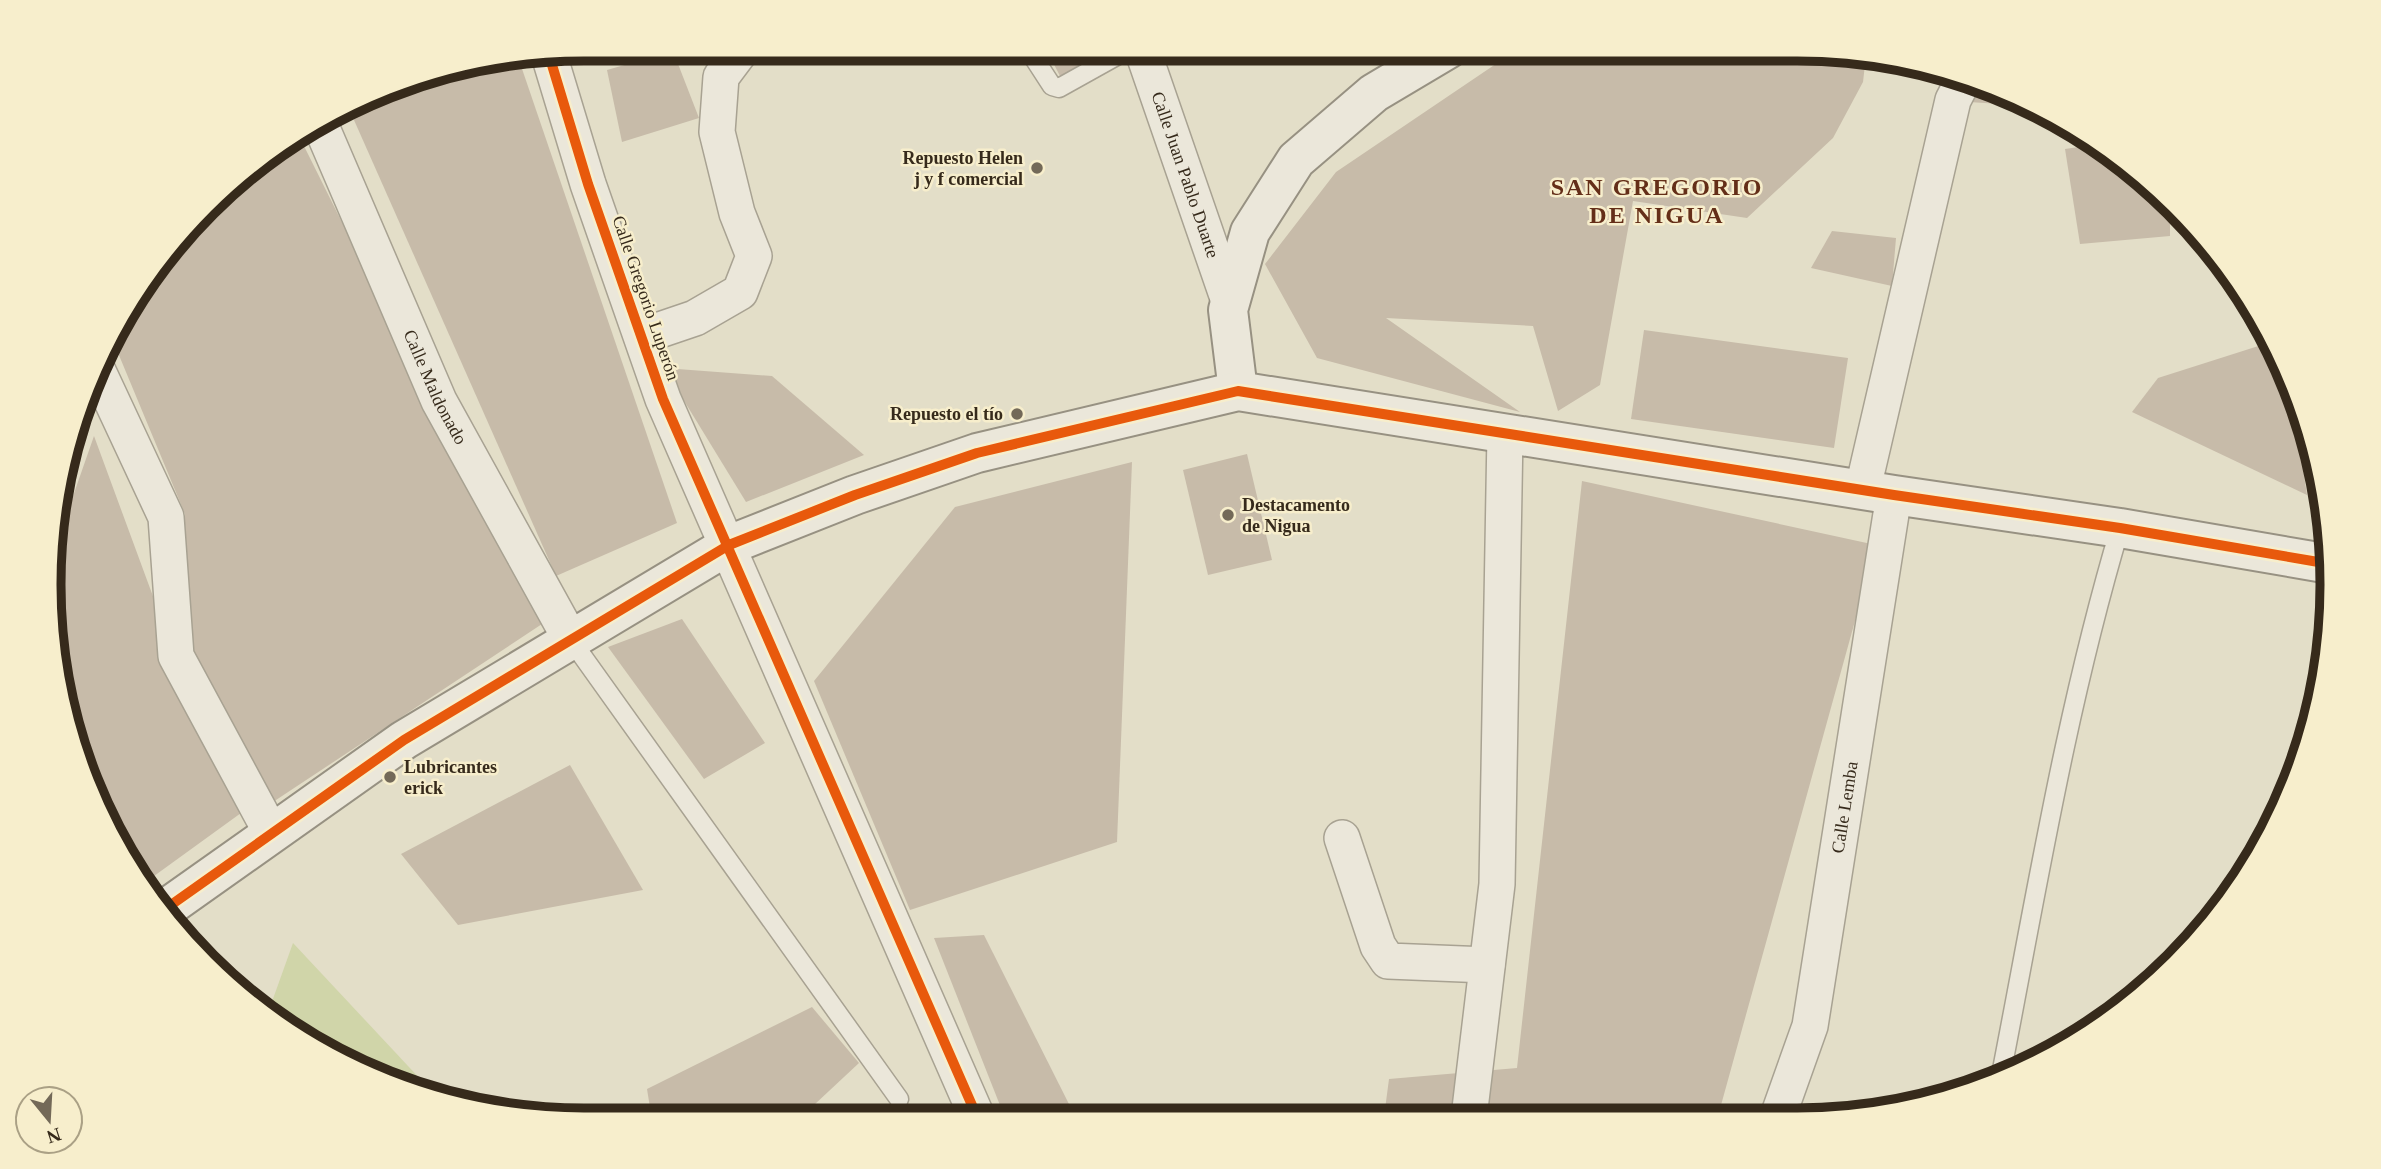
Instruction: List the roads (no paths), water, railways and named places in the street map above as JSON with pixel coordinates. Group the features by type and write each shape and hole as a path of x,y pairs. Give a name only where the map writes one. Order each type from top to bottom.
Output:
{"street":[{"path":"642,336 695,318 740,292 754,256 737,213 717,132 721,77 733,61"},
{"name":"Calle Juan Pablo Duarte","path":"1146,61 1229,301"},
{"path":"1238,391 1229,301 1250,232 1296,160 1374,93 1428,61"},
{"name":"Calle Gregorio Luperón","path":"551,62 589,184 663,399 973,1108"},
{"name":"Calle Lemba","path":"1781,1108 1810,1026 1878,492 1953,100 1960,87"},
{"name":"Calle Maldonado","path":"323,131 439,401 571,640"},
{"path":"102,381 166,517 176,656 272,834"},
{"path":"171,905 404,740 729,545 855,495 976,453 1238,391 2120,528 2319,562"},
{"path":"1470,1108 1497,884 1505,433"},
{"path":"1342,838 1378,946 1388,961 1487,965"}],"lane":[{"path":"1036,61 1052,86 1059,88 1107,61"},
{"path":"2003,1065 2066,744 2093,623 2120,528"},
{"path":"571,640 899,1099"}],"place":[{"name":"Repuesto Helen j y f comercial","path":"1037,168"},
{"name":"Repuesto el tío","path":"1017,414"},
{"name":"Destacamento de Nigua","path":"1228,515"},
{"name":"Lubricantes erick","path":"390,777"}],"district":[{"name":"SAN GREGORIO DE NIGUA","path":"1657,201"}]}
